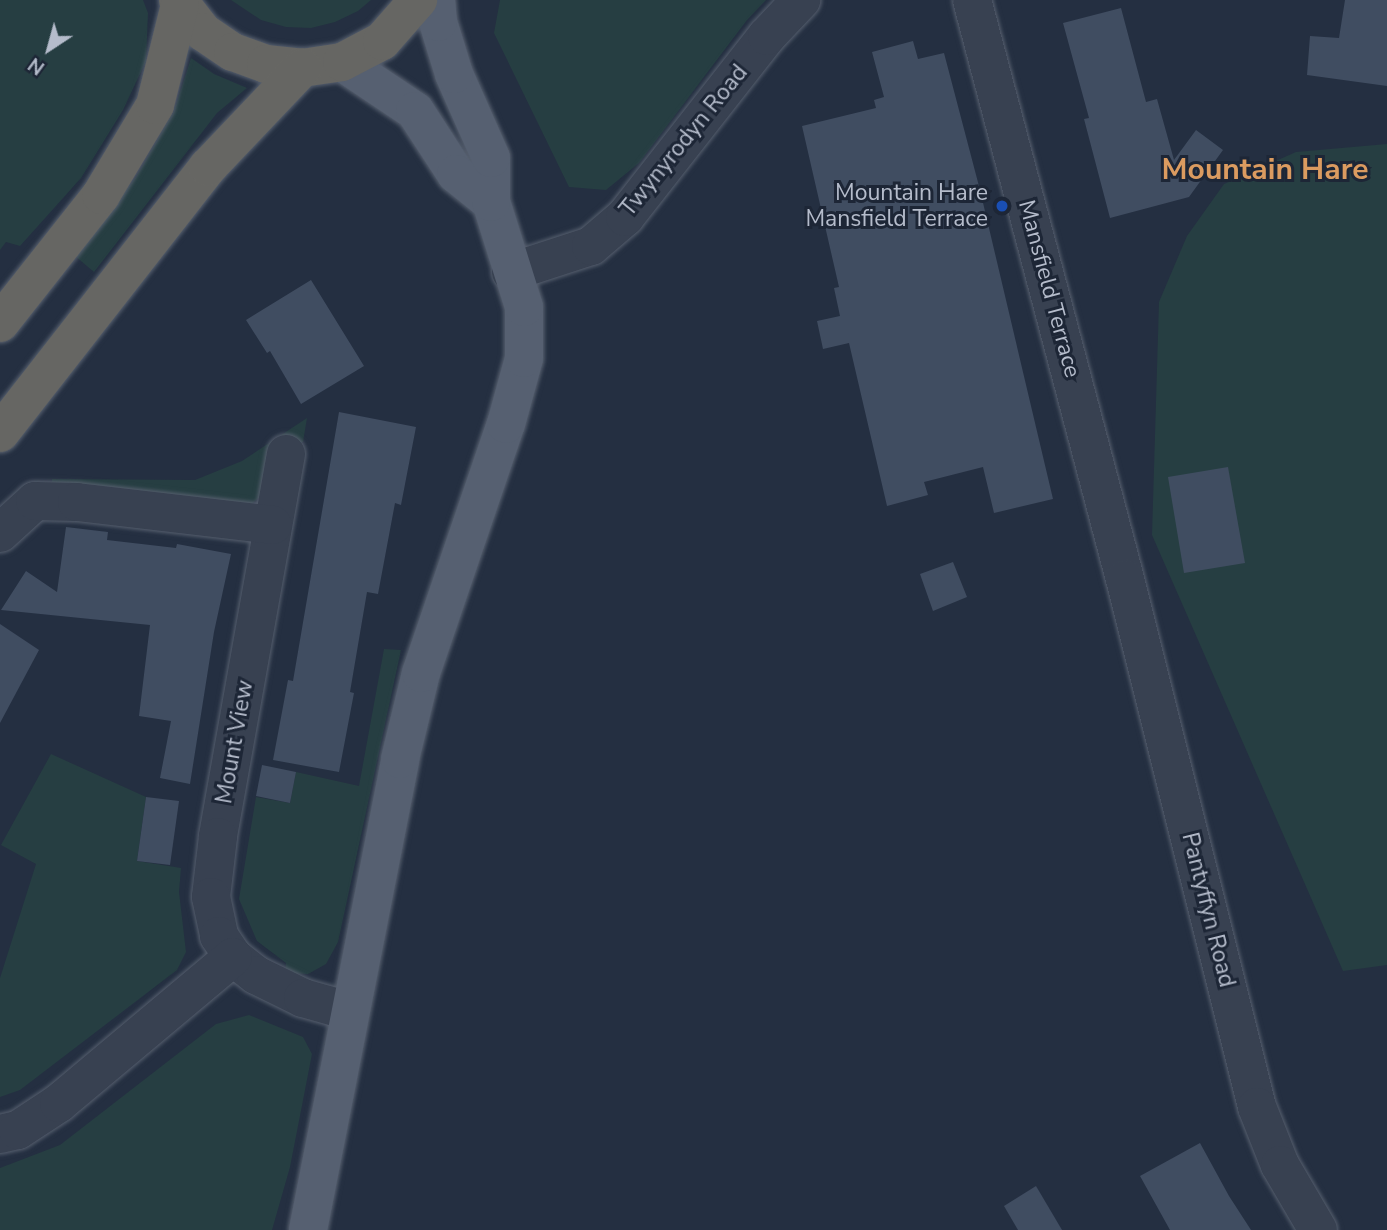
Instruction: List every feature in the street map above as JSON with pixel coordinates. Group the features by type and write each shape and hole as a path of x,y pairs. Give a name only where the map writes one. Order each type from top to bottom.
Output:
{"highway":[{"path":"179,2 203,32 233,52 266,64 302,68 342,62 382,41 418,0"},
{"path":"0,323 101,195 155,105 179,2"},
{"path":"0,433 208,167 302,68"}],"main road":[{"path":"308,1230 349,1011 421,673 506,424 524,358 524,307 491,202 491,158 454,74 438,22 436,0"},
{"path":"342,62 415,111 456,174 491,202"}],"street":[{"name":"Twynyrodyn Road","path":"511,272 591,246 625,217 767,36 801,0"},
{"name":"Mansfield Terrace","path":"972,0 1125,579"},
{"name":"Mount View","path":"286,454 218,837 211,897 219,936 233,957 256,975 303,999 349,1011"},
{"path":"0,533 36,501 77,502 273,525"},
{"name":"Pantyffyn Road","path":"1125,579 1258,1107 1280,1165 1318,1230"},
{"path":"0,1134 18,1130 58,1103 233,957"}],"green space":[{"path":"0,0 143,0 148,13 146,61 123,110 81,178 20,246 6,242 0,250"},
{"path":"231,0 371,0 358,11 335,22 311,28 286,27 261,20"},
{"path":"500,0 766,0 747,20 639,163 606,190 569,187 494,33"},
{"path":"191,58 214,74 247,88 217,113 94,272 75,256 136,177 174,111"},
{"path":"1387,144 1387,965 1343,971 1152,535 1159,302 1187,236 1224,184 1296,152"},
{"path":"307,418 303,442 278,444 270,488 247,508 52,487 52,479 195,480 242,461"},
{"path":"384,649 401,650 338,942 326,964 308,974 285,973 286,963 257,941 239,899 256,797 290,803 296,772 359,786"},
{"path":"51,754 146,797 137,861 181,868 179,892 186,952 177,970 20,1090 0,1097 0,978 36,864 1,845"},
{"path":"249,1015 303,1037 312,1054 290,1167 272,1230 0,1230 0,1168 60,1145 216,1024"}],"building":[{"path":"1345,0 1387,0 1387,86 1307,75 1310,36 1339,38"},
{"path":"1121,8 1146,102 1157,99 1174,160 1196,130 1223,150 1189,197 1110,218 1084,119 1089,118 1063,23"},
{"path":"913,41 918,59 944,53 980,190 1053,499 994,513 983,467 924,482 928,495 887,506 849,343 823,349 817,321 840,316 834,288 839,287 802,126 876,108 874,100 884,97 872,52"},
{"path":"311,280 364,366 301,404 270,351 267,353 246,320"},
{"path":"339,412 416,427 401,505 395,503 378,594 367,592 350,692 354,693 339,772 273,760 288,680 293,681"},
{"path":"1228,467 1245,563 1184,573 1168,477"},
{"path":"66,527 108,532 107,540 176,548 177,544 231,554 214,632 190,784 160,778 171,721 139,716 150,625 1,610 26,571 57,592"},
{"path":"953,562 967,597 933,611 920,574"},
{"path":"0,624 39,650 0,723"},
{"path":"262,765 296,772 290,803 256,796"},
{"path":"146,797 179,801 170,865 137,861"},
{"path":"1200,1143 1251,1230 1170,1230 1140,1176"},
{"path":"1036,1186 1062,1230 1018,1230 1004,1206"}],"place":[{"name":"Mountain Hare Mansfield Terrace","path":"1002,206"}],"district":[{"name":"Mountain Hare","path":"1265,170"}]}
